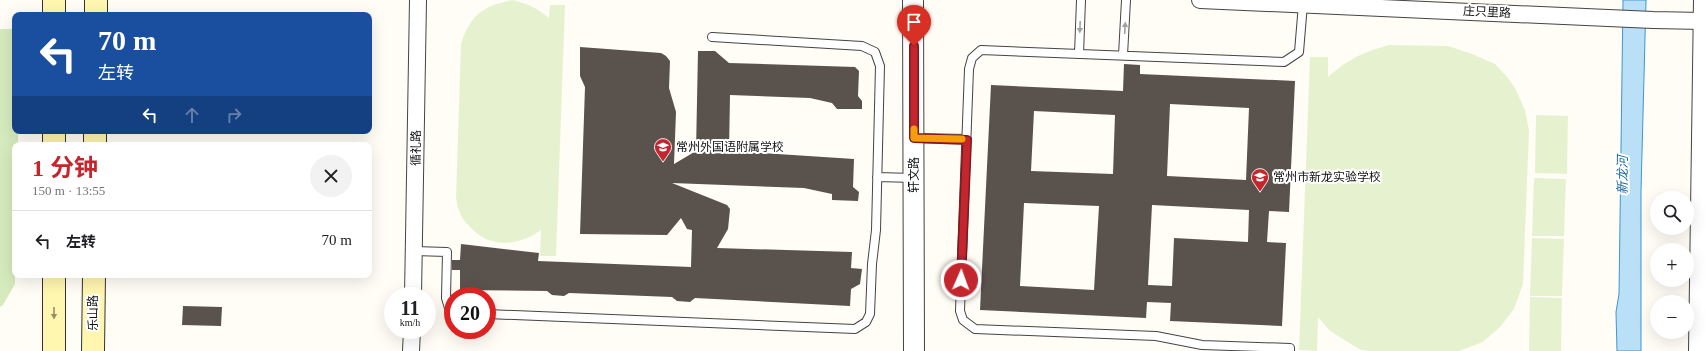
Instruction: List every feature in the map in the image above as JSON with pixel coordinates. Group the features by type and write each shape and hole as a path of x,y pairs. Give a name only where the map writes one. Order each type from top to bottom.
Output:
{"main road":[{"path":"54,0 54,12"},
{"path":"96,0 96,12"},
{"path":"54,278 54,351"},
{"name":"乐山路","path":"93,351 94,278"}],"street":[{"name":"循礼路","path":"413,287 418,0"},
{"name":"轩文路","path":"913,0 914,351"},
{"name":"庄只里路","path":"1200,0 1703,21"},
{"path":"1699,351 1704,0"},
{"path":"412,339 412,351"}],"lane":[{"path":"1079,54 1081,0"},
{"path":"1123,55 1126,0"},
{"path":"1290,351 1290,348 1202,346 1156,336 975,329 963,320 960,311 969,69 972,58 981,50 1284,62 1299,52 1303,4"},
{"path":"496,314 855,329 866,322 870,314 872,264 876,230 880,66 875,52 862,46 712,37"},
{"path":"914,138 967,140"},
{"path":"877,177 914,178"},
{"path":"414,251 447,252 446,287"}],"green space":[{"path":"512,0 532,6 549,18 550,5 565,5 556,256 540,256 541,230 524,239 507,243 489,240 481,236 467,224 462,217 456,198 461,44 473,19 479,13 493,5"},
{"path":"0,29 12,29 12,134 18,134 18,142 12,142 12,278 15,278 15,284 3,305 0,307"},
{"path":"1389,45 1448,46 1472,54 1495,64 1515,88 1525,110 1529,131 1523,284 1514,309 1500,327 1483,342 1459,351 1361,350 1329,330 1318,317 1317,351 1299,350 1310,57 1328,57 1328,77 1356,57"},
{"path":"1536,115 1568,116 1567,174 1535,173"},
{"path":"1534,178 1566,179 1564,236 1532,236"},
{"path":"1532,238 1564,239 1562,296 1530,296"},
{"path":"1530,297 1562,298 1561,351 1529,351"}],"water":[{"name":"新龙河","path":"1623,0 1646,0 1641,191 1641,351 1617,351 1616,312 1619,294"}],"building":[{"path":"580,47 661,53 666,56 670,61 669,88 676,112 674,164 696,151 698,51 715,51 729,63 855,67 859,71 858,96 862,101 862,109 837,109 832,103 810,98 730,95 729,151 854,159 853,187 859,192 858,201 832,200 832,194 804,188 672,183 727,205 730,209 728,229 717,248 852,252 851,268 862,269 860,284 851,289 850,306 695,298 690,302 677,301 672,297 569,293 564,296 552,295 547,291 496,290 496,287 460,287 460,270 452,270 452,260 460,260 461,244 539,253 538,261 691,267 692,230 687,229 681,218 667,235 580,234 585,87 580,76"},
{"path":"1124,64 1140,65 1140,74 1295,81 1289,212 1269,211 1267,242 1286,243 1282,326 1170,321 1171,303 1147,302 1146,318 980,310 991,85 1123,91","holes":["1170,104 1249,108 1246,180 1167,176","1034,111 1115,115 1113,174 1031,171","1024,203 1099,206 1094,290 1020,286","1152,205 1249,210 1248,242 1174,238 1172,286 1148,285"]},
{"path":"183,306 222,307 221,326 182,325"}],"slow traffic":[{"path":"914,129 914,138 962,139"}],"place":[{"name":"常州外国语附属学校","path":"663,162"},
{"name":"常州市新龙实验学校","path":"1260,192"}],"route":[{"path":"914,46 914,138 967,140 961,280"}]}
